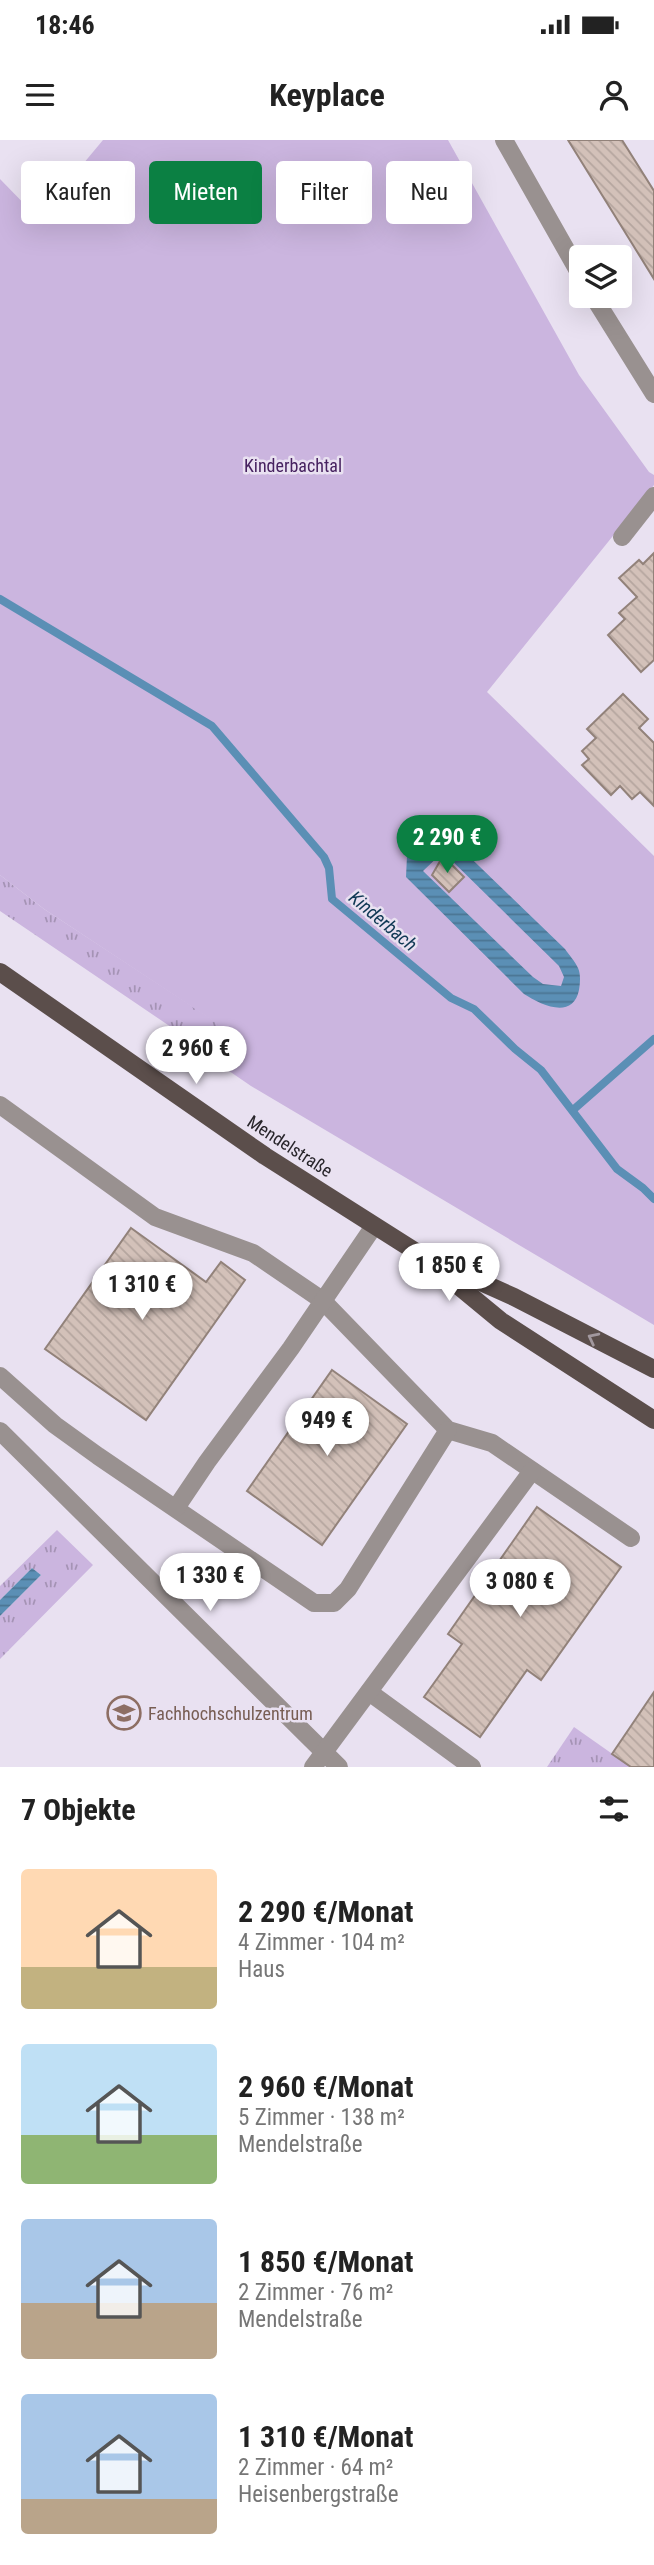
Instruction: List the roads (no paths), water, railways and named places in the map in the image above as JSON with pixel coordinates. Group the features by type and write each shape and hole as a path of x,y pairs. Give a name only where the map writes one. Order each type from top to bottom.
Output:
{"main road":[{"name":"Mendelstraße","path":"0,972 220,1125 421,1255 514,1297 654,1369"},
{"name":"Mendelstraße","path":"421,1255 501,1321 654,1420"}],"street":[{"path":"504,140 569,254"},
{"path":"600,308 654,394"},
{"path":"621,537 654,496"},
{"path":"0,1105 155,1217 253,1254 322,1300 448,1430 492,1443 631,1538"},
{"path":"176,1508 206,1462 291,1348 374,1226"},
{"path":"0,1376 55,1425 314,1603 334,1603 348,1589 448,1430"},
{"path":"0,1431 318,1759 339,1767"},
{"path":"318,1759 532,1471"},
{"path":"369,1692 472,1767"}],"water":[{"path":"449,837 565,949 577,965 580,976 576,999 570,1005 547,1005 524,994 406,877 407,856 427,838","holes":["443,852 559,966 564,977 561,986 543,984 423,871"]},
{"path":"32,1568 41,1575 0,1616 0,1600"}],"waterway":[{"name":"Kinderbach","path":"0,599 212,726 324,857 329,868 332,899 451,998 474,1009 541,1070 617,1169 654,1199"},
{"path":"573,1110 654,1039"}],"place":[{"name":"Fachhochschulzentrum","path":"124,1713"}],"park label":[{"name":"Kinderbachtal","path":"293,465"}]}
